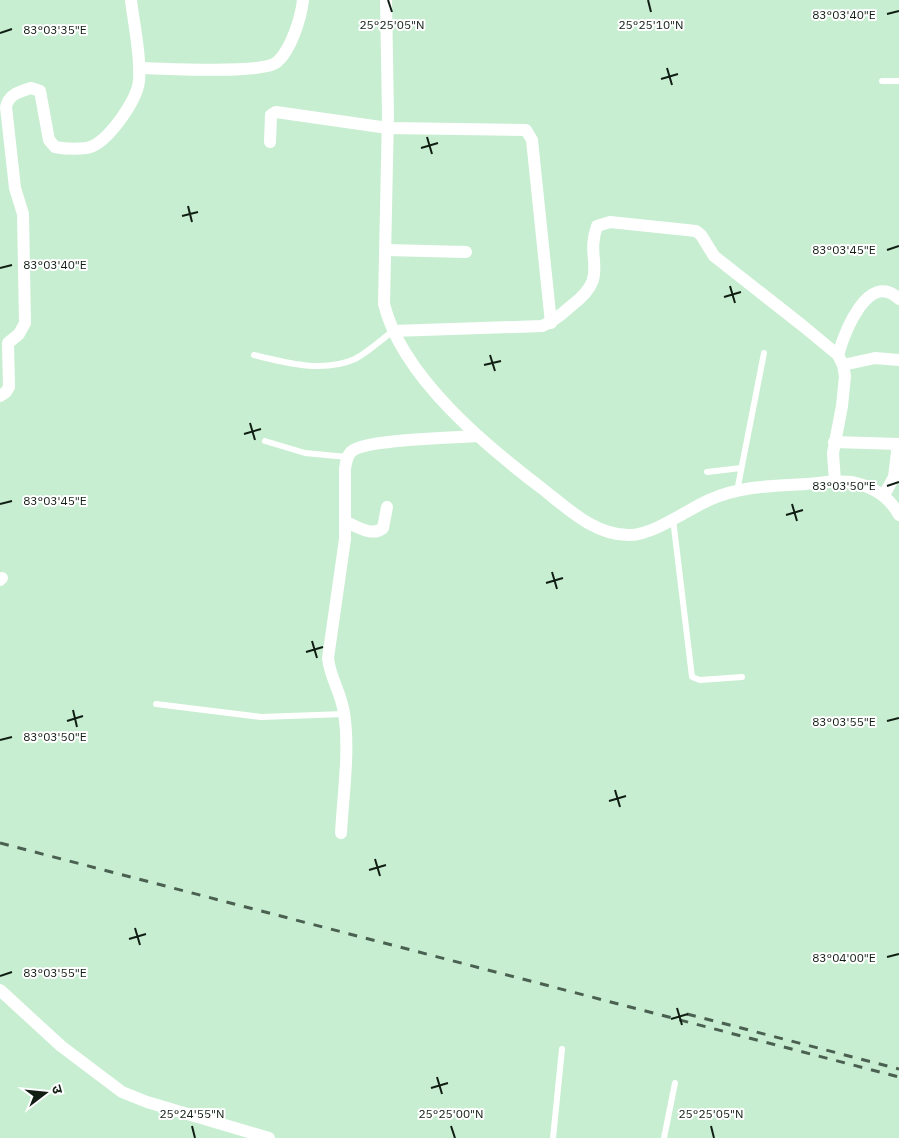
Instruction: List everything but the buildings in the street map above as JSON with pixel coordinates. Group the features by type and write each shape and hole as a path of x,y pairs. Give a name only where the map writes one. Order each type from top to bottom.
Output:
{"street":[{"path":"0,396 6,392 8,387 8,343 19,334 25,323 23,214 14,180 6,107 8,101 17,93 36,88 42,97 51,144 59,148 87,148 101,140 130,107 139,83 131,0"},
{"path":"139,68 246,69 273,65 280,58 300,23 303,0"},
{"path":"386,0 388,128 384,304 393,331 425,380 477,436 582,519 602,530 631,536 646,532 709,500 736,491 836,482 850,482 884,495 899,515"},
{"path":"270,142 269,121 271,115 276,112 388,128 521,128 530,134 551,323"},
{"path":"393,331 533,327 551,323 591,289 594,270 594,233 597,226 610,222 688,229 701,235 704,243 714,256 840,360 875,358 899,360"},
{"path":"386,250 466,252"},
{"path":"836,482 832,467 834,442 843,399 845,376 840,360 849,322 871,295 886,292 894,294 899,299"},
{"path":"341,833 346,732 341,698 329,673 328,658 346,522 345,469 347,458 351,452 371,445 477,436"},
{"path":"834,442 899,444 894,477 884,495"},
{"path":"346,522 372,532 379,532 383,528 387,507"},
{"path":"0,990 61,1046 112,1086 147,1102 269,1138"}],"lane":[{"path":"882,81 899,81"},
{"path":"254,355 298,365 344,362 363,354 393,331"},
{"path":"736,491 764,353"},
{"path":"265,440 305,453 347,458"},
{"path":"707,472 741,468"},
{"path":"672,518 692,677 700,680 742,677"},
{"path":"156,704 254,716 344,714"},
{"path":"553,1138 562,1050"},
{"path":"664,1138 675,1083"}],"railway":[{"path":"0,843 899,1077"},
{"path":"687,1014 899,1069"}]}
